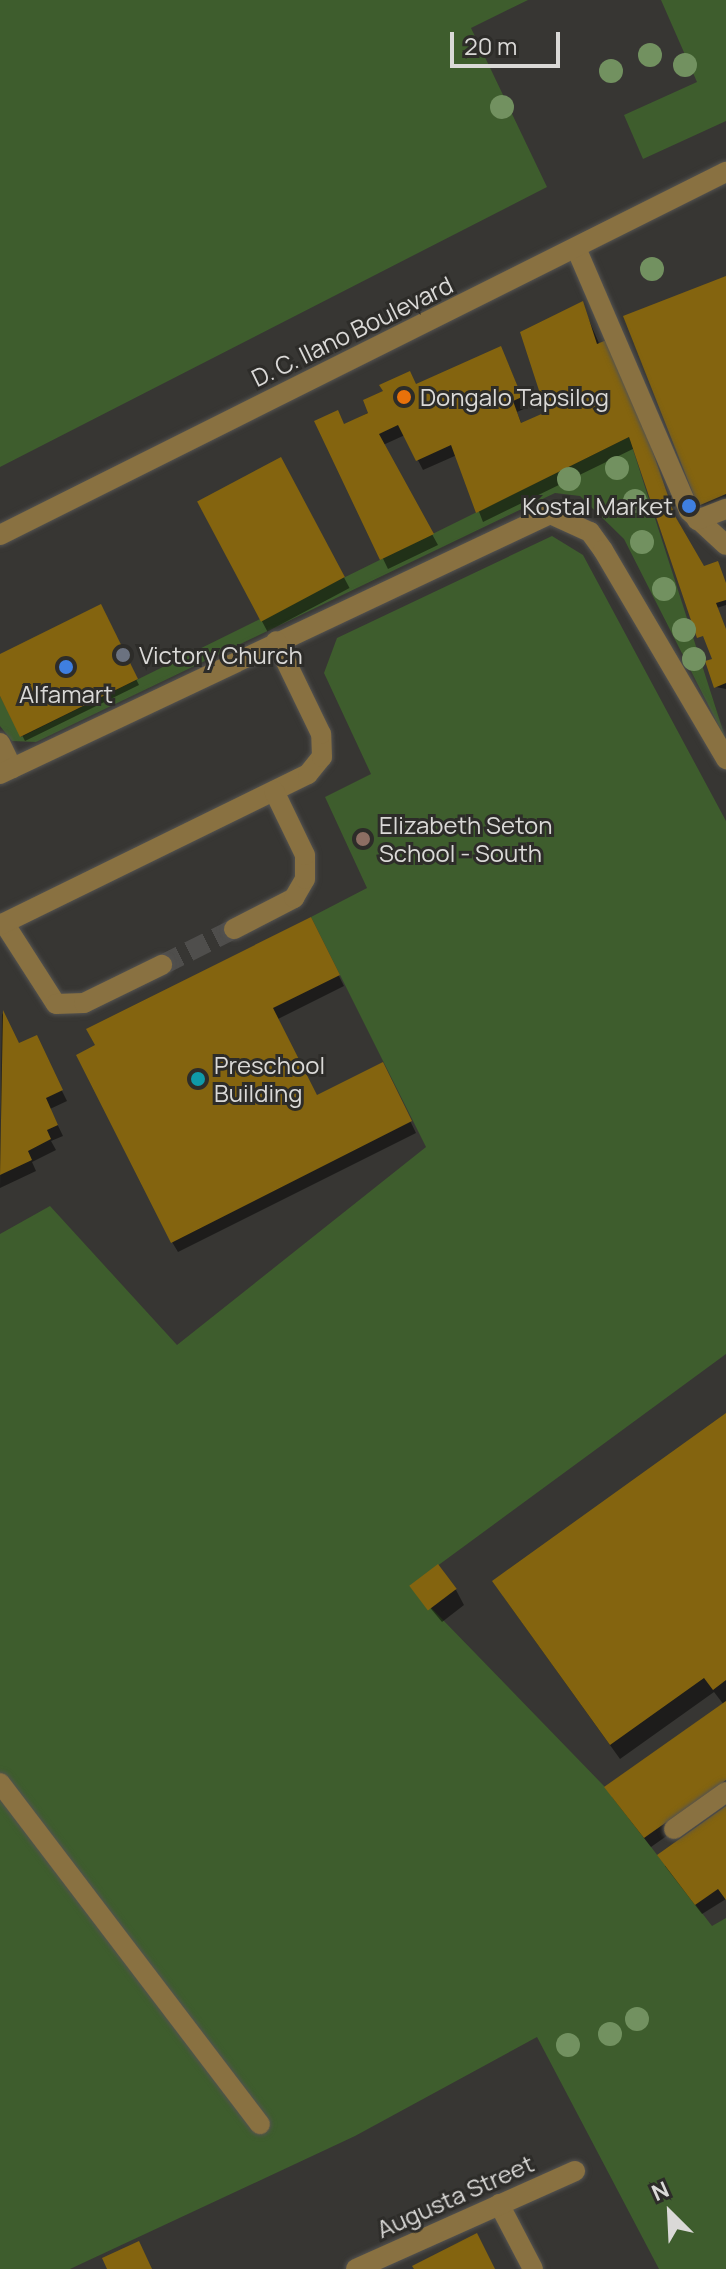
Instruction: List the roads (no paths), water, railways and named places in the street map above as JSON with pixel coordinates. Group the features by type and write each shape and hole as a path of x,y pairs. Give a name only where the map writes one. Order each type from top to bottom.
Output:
{"street":[{"name":"D. C. Ilano Boulevard","path":"0,535 726,172"},
{"path":"576,248 697,520 726,545"},
{"path":"697,520 726,509"},
{"path":"0,743 6,771 531,518 568,518 603,550 726,759"},
{"path":"162,965 84,1003 56,1004 2,924 308,774 322,757 321,734 276,641"},
{"path":"234,929 294,898 305,879 305,855 274,791"},
{"path":"0,1783 260,2124"},
{"path":"674,1829 726,1792"},
{"name":"Augusta Street","path":"356,2269 575,2171"},
{"path":"499,2204 533,2269"}],"tunnel":[{"path":"162,965 234,929"}],"place":[{"name":"Dongalo Tapsilog","path":"404,397"},
{"name":"Kostal Market","path":"689,506"},
{"name":"Victory Church","path":"123,655"},
{"name":"Alfamart","path":"66,667"},
{"name":"Elizabeth Seton School - South","path":"363,839"},
{"name":"Preschool Building","path":"198,1079"}]}
